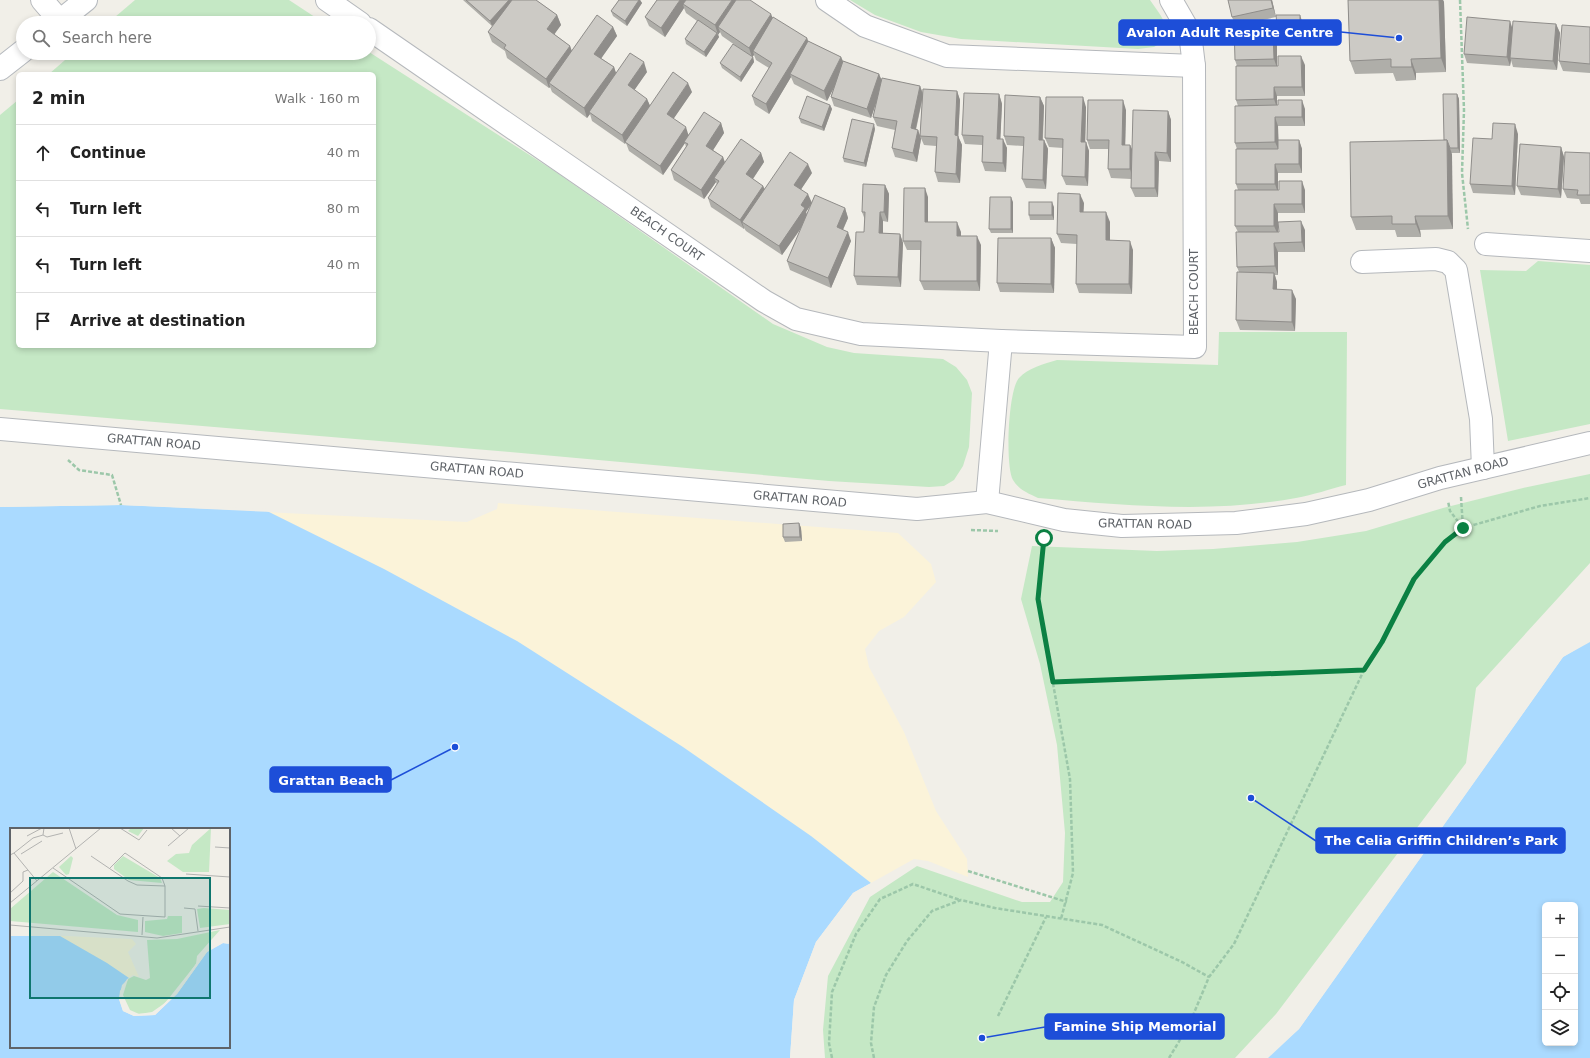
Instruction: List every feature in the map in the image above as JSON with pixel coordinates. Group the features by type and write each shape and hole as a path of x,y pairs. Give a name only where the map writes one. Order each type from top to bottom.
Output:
{"street":[{"path":"42,0 54,16"},
{"path":"66,16 86,0"},
{"path":"326,0 350,16"},
{"path":"827,0 865,26 947,56 1194,66"},
{"name":"BEACH COURT","path":"376,34 764,301 796,319 861,334 1001,341 1195,347 1194,66 1190,33 1171,0"},
{"path":"0,69 16,56"},
{"path":"1486,244 1590,251"},
{"path":"1362,262 1436,259 1448,262 1456,270 1481,419 1483,468"},
{"path":"987,502 1001,341"},
{"name":"GRATTAN ROAD","path":"0,429 917,509 987,502 1064,520 1122,526 1236,523 1306,514 1369,500 1440,478 1590,443"}],"path":[{"path":"65,457 79,470 112,475 121,505"},
{"path":"1461,494 1463,528"},
{"path":"1447,498 1450,511 1463,528"},
{"path":"1169,1058 1189,1025 1209,977 1234,944 1364,670 1382,642 1414,579 1445,542 1463,528 1540,506 1590,498"},
{"path":"1044,536 1038,599 1070,779 1073,873 1062,919"},
{"path":"1053,682 1364,670"},
{"path":"968,870 1067,902"},
{"path":"832,1058 829,1043 832,992 856,934 880,899 914,884 961,900 995,908 1102,925 1182,962 1209,977"},
{"path":"874,1058 871,1043 874,1007 886,976 908,941 932,911 961,900"},
{"path":"998,1016 1046,916"}],"green space":[{"path":"135,0 289,0 313,16 116,16"},
{"path":"850,0 1150,0 1163,19 1165,34 1164,41 1154,47 1138,49 961,39 921,32 875,15"},
{"path":"376,56 553,170 773,324 827,347 854,353 943,359 956,367 967,380 972,393 969,447 963,466 954,480 944,486 929,487 829,481 510,452 0,409 0,115 16,102 16,348 376,348 376,72 51,72 65,60 376,60"},
{"path":"1538,261 1590,265 1590,424 1508,441 1480,270 1526,271"},
{"path":"1219,332 1347,332 1346,485 1302,497 1264,503 1232,506 1167,507 1038,498 1024,491 1015,483 1009,460 1008,445 1010,412 1015,385 1019,378 1027,372 1036,367 1057,360 1218,365"},
{"path":"1590,474 1590,563 1476,688 1466,763 1276,1014 1235,1058 825,1058 823,1030 828,976 870,897 917,866 1022,902 1050,902 1063,882 1065,833 1057,745 1040,664 1021,599 1032,546 1157,551 1213,549 1297,542 1366,531 1443,508 1523,488"}],"sand":[{"path":"498,503 898,533 931,564 936,582 904,617 879,631 865,649 869,667 904,732 936,811 967,859 968,877 928,861 914,859 853,893 0,507 121,505 467,522 497,509"}],"water":[{"path":"121,505 267,511 384,569 517,641 683,747 811,836 871,883 853,893 816,942 794,1000 790,1058 0,1058 0,507"},
{"path":"1590,642 1590,1058 1268,1058 1299,1029 1563,657"}],"pier":[{"path":"121,503 267,509 272,512 121,505 0,507 0,505"},
{"path":"1590,640 1563,657 1299,1029 1266,1058 1298,1028 1562,656"},
{"path":"871,883 872,885 854,894 817,943 796,1001 792,1058 790,1058 794,1000 816,942 853,893"}],"building":[{"path":"466,0 509,0 490,21"},
{"path":"512,0 536,0 557,15 547,29 570,46 546,79 504,48 506,45 488,32"},
{"path":"619,0 639,0 625,21 611,11"},
{"path":"657,0 680,0 661,28 645,17"},
{"path":"686,0 732,0 715,25 683,4"},
{"path":"736,0 750,0 771,14 749,48 718,27"},
{"path":"1228,0 1271,0 1273,8 1232,17"},
{"path":"1348,0 1439,0 1441,58 1411,59 1412,67 1391,67 1391,59 1350,61"},
{"path":"597,15 613,27 594,54 614,67 584,108 549,83"},
{"path":"1276,15 1300,15 1300,34 1273,34 1274,59 1235,60 1234,26 1277,25"},
{"path":"773,17 807,38 766,104 752,96 772,63 753,51"},
{"path":"1467,17 1510,21 1507,57 1464,54"},
{"path":"698,20 717,33 704,52 685,39"},
{"path":"1513,21 1556,24 1553,61 1510,58"},
{"path":"1562,25 1590,27 1590,64 1559,61"},
{"path":"808,41 841,57 824,91 790,74"},
{"path":"733,44 753,57 740,77 720,63"},
{"path":"630,53 644,62 628,85 647,99 622,135 589,112"},
{"path":"1278,56 1301,56 1302,87 1274,87 1274,99 1236,100 1236,66 1278,66"},
{"path":"843,61 879,74 867,109 831,97"},
{"path":"673,72 688,83 667,114 686,127 660,166 625,142"},
{"path":"882,78 920,86 911,128 918,130 913,153 892,148 897,121 873,117"},
{"path":"923,89 957,91 955,135 958,136 956,174 935,172 937,137 920,136"},
{"path":"964,93 999,94 997,139 1003,139 1003,163 982,162 983,136 962,135"},
{"path":"1443,94 1457,94 1458,148 1450,148 1447,140 1444,140"},
{"path":"1005,95 1040,97 1039,140 1044,140 1043,180 1022,179 1024,137 1004,136"},
{"path":"807,96 830,105 822,127 799,118"},
{"path":"1046,97 1083,97 1081,142 1086,142 1085,177 1062,176 1063,139 1045,138"},
{"path":"1088,100 1123,100 1122,145 1130,145 1130,169 1108,169 1109,140 1087,140"},
{"path":"1278,100 1302,100 1302,117 1275,117 1275,142 1235,143 1235,106 1278,105"},
{"path":"1133,110 1168,111 1167,153 1155,152 1155,188 1131,188"},
{"path":"704,112 721,123 706,146 723,157 701,190 671,170 688,144 684,142"},
{"path":"852,119 874,124 864,163 843,158"},
{"path":"1493,123 1515,124 1512,186 1470,184 1473,138 1492,139"},
{"path":"741,139 761,153 746,174 763,186 740,220 708,198 719,181 714,178"},
{"path":"1278,140 1299,140 1299,164 1275,164 1275,184 1236,184 1236,149 1278,149"},
{"path":"1447,140 1448,216 1415,216 1416,224 1392,224 1392,216 1351,217 1350,142"},
{"path":"1520,144 1561,147 1558,189 1517,186"},
{"path":"790,152 808,164 794,185 808,194 801,205 805,208 779,246 742,222"},
{"path":"1565,152 1590,153 1590,195 1577,195 1578,190 1563,189"},
{"path":"1279,181 1302,181 1302,204 1274,204 1274,226 1235,226 1235,190 1279,190"},
{"path":"863,184 885,185 884,212 880,212 879,233 900,234 898,277 854,276 856,232 864,232 865,212 862,212"},
{"path":"904,188 925,188 925,222 957,222 957,236 977,236 977,281 920,281 921,241 903,241"},
{"path":"1058,193 1080,194 1080,212 1106,212 1106,240 1130,241 1129,284 1076,284 1077,235 1057,234"},
{"path":"815,195 845,208 837,227 848,232 828,278 787,261"},
{"path":"990,197 1011,197 1011,229 989,229"},
{"path":"1029,202 1052,202 1052,215 1029,215"},
{"path":"1301,221 1302,242 1274,243 1275,266 1237,267 1236,232 1279,232 1278,222"},
{"path":"998,238 1051,238 1051,284 997,283"},
{"path":"1237,272 1274,273 1273,289 1292,290 1292,322 1236,320"},
{"path":"799,523 800,537 783,537 783,524"}],"place":[{"name":"Avalon Adult Respite Centre","path":"1399,38"},
{"name":"Grattan Beach","path":"455,747"},
{"name":"The Celia Griffin Children’s Park","path":"1251,798"},
{"name":"Famine Ship Memorial","path":"982,1038"}],"route":[{"path":"1044,538 1038,599 1053,682 1364,670 1382,642 1414,579 1445,542 1463,528"}]}
